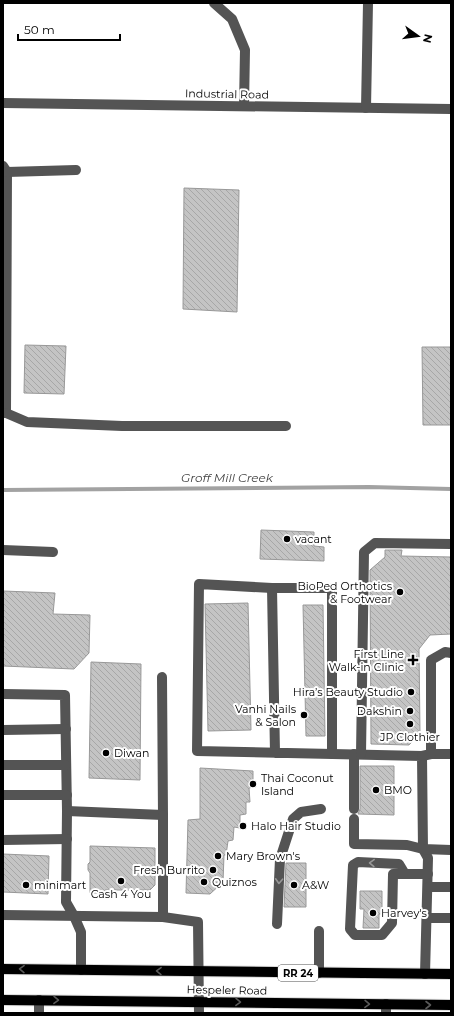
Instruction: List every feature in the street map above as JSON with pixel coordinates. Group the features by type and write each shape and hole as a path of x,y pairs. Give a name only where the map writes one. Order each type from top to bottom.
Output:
{"main road":[{"name":"Hespeler Road","path":"3,969 451,974"},
{"name":"Hespeler Road","path":"3,1000 198,1002 386,1009 451,1005"}],"street":[{"path":"214,3 232,19 244,50 244,106"},
{"path":"366,108 368,3"},
{"name":"Industrial Road","path":"3,103 451,109"},
{"path":"76,170 5,169 5,413 27,422 122,426 286,426"},
{"path":"354,808 364,552 376,543 451,544"},
{"path":"3,550 53,552"},
{"path":"332,754 332,588 272,588 199,584 197,752 332,754 426,755 451,754"},
{"path":"272,588 275,753"},
{"path":"425,974 428,858 423,849 431,660 445,652 451,653"},
{"path":"162,677 164,815 163,917"},
{"path":"3,694 65,694 67,795 66,902 81,932 81,970"},
{"path":"3,730 66,729"},
{"path":"3,765 66,765"},
{"path":"3,795 67,795"},
{"path":"276,924 280,859 293,819 300,812 321,809"},
{"path":"67,811 164,815"},
{"path":"354,819 354,844 407,845 423,849 451,850"},
{"path":"3,840 67,839"},
{"path":"405,874 399,864 358,862 353,865 350,929 355,935 382,935 392,923 393,874 405,874 428,874"},
{"path":"428,887 451,887"},
{"path":"3,915 163,917 198,922 198,1013"},
{"path":"427,918 451,918"},
{"path":"319,931 319,973"},
{"path":"39,1000 39,1013"}],"building":[{"path":"184,188 239,190 237,312 183,309"},
{"path":"25,345 66,346 64,394 24,393"},
{"path":"422,347 451,347 451,425 423,425"},
{"name":"vacant","path":"261,530 314,532 314,546 324,547 324,561 260,559"},
{"path":"385,550 402,550 401,556 451,557 451,634 430,635 419,649 420,733 409,745 371,744 370,570 385,557"},
{"path":"3,591 55,593 53,614 90,615 89,653 74,669 3,666"},
{"path":"248,603 251,730 208,731 205,604"},
{"path":"303,605 323,605 325,736 306,736"},
{"path":"91,662 141,664 140,780 89,778"},
{"name":"BMO","path":"360,766 394,766 394,815 358,814 360,809"},
{"path":"200,768 253,771 253,787 249,788 250,802 246,802 246,814 240,815 240,828 234,827 233,840 228,841 226,855 224,855 223,882 210,894 186,893 188,820 200,819"},
{"path":"90,846 155,848 155,885 150,890 105,890 104,893 90,893 90,873 88,870 88,864 90,862"},
{"path":"3,854 49,856 48,894 3,892"},
{"name":"A&W","path":"286,863 306,863 306,907 284,907"},
{"path":"360,891 382,891 382,914 379,914 379,928 363,928 364,909 360,909"}],"waterway":[{"name":"Groff Mill Creek","path":"3,490 369,487 451,489"}],"place":[{"name":"vacant","path":"287,539"},
{"name":"BioPed Orthotics & Footwear","path":"400,592"},
{"name":"First Line Walk-in Clinic","path":"413,660"},
{"name":"Hira’s Beauty Studio","path":"411,692"},
{"name":"Dakshin","path":"410,711"},
{"name":"Vanhi Nails & Salon","path":"304,715"},
{"name":"JP Clothier","path":"410,724"},
{"name":"Diwan","path":"106,753"},
{"name":"Thai Coconut Island","path":"253,784"},
{"name":"BMO","path":"376,790"},
{"name":"Halo Hair Studio","path":"243,826"},
{"name":"Mary Brown's","path":"218,856"},
{"name":"Fresh Burrito","path":"213,870"},
{"name":"Cash 4 You","path":"121,881"},
{"name":"Quiznos","path":"204,882"},
{"name":"minimart","path":"26,885"},
{"name":"A&W","path":"294,885"},
{"name":"Harvey's","path":"373,913"}]}
